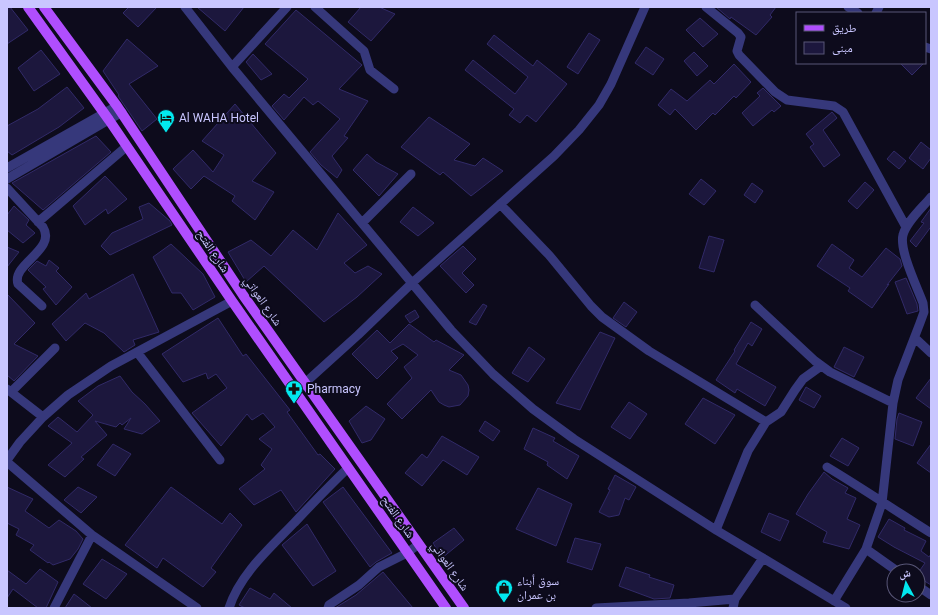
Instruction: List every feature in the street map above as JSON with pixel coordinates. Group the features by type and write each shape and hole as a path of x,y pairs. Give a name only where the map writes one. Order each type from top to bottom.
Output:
{"main road":[{"name":"شارع الفتح","path":"28,7 106,117 446,608"},
{"name":"شارع العواتي","path":"44,7 119,109 244,296 464,608"}],"street":[{"path":"185,7 232,67 451,330 493,374 533,409 574,439 716,530 846,608"},
{"path":"232,67 287,7"},
{"path":"315,7 364,51 370,70 394,89"},
{"path":"295,392 358,335 412,283 554,156 580,130 599,105 611,84 645,7"},
{"path":"706,7 738,33 741,37 737,51 739,56 775,92 787,100 834,106 842,112 906,227"},
{"path":"7,179 119,109"},
{"path":"8,165 106,117"},
{"path":"38,222 126,147"},
{"path":"362,223 411,174"},
{"path":"7,188 45,230 46,238 43,246 19,274 17,280 18,284 42,306"},
{"path":"834,601 866,549 874,530 882,503 893,403 898,380 924,312 924,303 903,249 903,235 906,227 931,197"},
{"path":"500,204 549,255 591,306 602,317 649,351 766,422"},
{"path":"197,608 92,535 7,461 20,442 43,417 68,395 110,366 232,301"},
{"path":"755,305 821,366 830,372 893,403"},
{"path":"915,338 931,353"},
{"path":"43,417 9,390 55,348"},
{"path":"137,352 220,460"},
{"path":"716,530 748,451 766,422 781,412 803,379 821,366"},
{"path":"826,467 865,490 882,503 931,533"},
{"path":"229,608 231,600 244,578 267,551 348,468"},
{"path":"54,608 92,535"},
{"path":"328,608 329,605 359,585 380,567 407,553 419,544"},
{"path":"866,549 886,564"},
{"path":"596,608 734,604 763,558"}],"building":[{"path":"7,7 10,7 28,30 7,44"},
{"path":"129,7 157,7 138,27 123,13"},
{"path":"197,7 244,7 225,31"},
{"path":"361,7 379,7 395,14 371,41 348,22"},
{"path":"716,7 776,7 770,15 772,17 756,35 731,17 730,19"},
{"path":"296,10 362,65 339,89 368,101 344,136 348,138 332,156 342,170 337,178 321,165 310,152 340,119 318,101 313,105 304,97 284,120 272,106 284,94 289,98 308,79 265,44"},
{"path":"700,18 718,34 703,47 686,30"},
{"path":"589,33 600,40 578,74 567,67"},
{"path":"494,35 533,66 537,60 567,84 536,122 527,115 520,123 509,115 514,109 465,70 473,60 515,94 528,77 487,44"},
{"path":"127,39 158,66 129,84 157,119 142,131 103,71"},
{"path":"646,47 664,59 653,75 635,63"},
{"path":"41,50 60,74 34,91 18,68"},
{"path":"694,52 708,66 697,76 684,61"},
{"path":"253,54 272,74 261,80 246,62"},
{"path":"734,64 751,82 736,98 734,96 715,115 713,113 696,130 675,109 670,115 658,105 671,89 687,101 710,80 714,84"},
{"path":"901,64 923,64 912,75"},
{"path":"67,87 84,108 59,127 12,155 7,151 7,126 38,109"},
{"path":"763,88 781,106 774,112 772,110 753,126 742,113 760,96 757,93"},
{"path":"235,104 276,153 252,181 274,192 255,220 232,201 235,196 204,176 191,189 173,169 193,150 213,172 224,155 202,141"},
{"path":"832,112 837,118 823,130 840,155 824,167 810,147 814,144 806,134"},
{"path":"429,117 470,144 454,160 475,166 483,158 503,171 471,196 443,172 440,175 401,147"},
{"path":"96,136 111,152 43,210 12,183"},
{"path":"921,142 931,150 931,158 923,169 909,158"},
{"path":"894,151 906,161 899,169 887,159"},
{"path":"367,154 376,162 398,174 379,196 353,170"},
{"path":"105,176 127,199 108,214 106,209 85,225 73,206"},
{"path":"701,179 716,191 704,205 689,194"},
{"path":"865,182 874,190 857,209 848,201"},
{"path":"752,183 763,191 755,203 744,195"},
{"path":"149,203 170,221 172,225 110,255 101,246 112,233 143,219 139,207"},
{"path":"14,206 29,220 26,225 35,233 23,243 7,230 7,215"},
{"path":"413,207 434,223 418,236 400,222"},
{"path":"931,208 931,229 930,228 916,247 910,241 924,223 921,222"},
{"path":"338,213 367,245 344,263 355,273 368,266 382,274 357,297 324,322 264,266 246,282 228,252 251,240 271,256 293,230 317,250"},
{"path":"709,236 724,240 714,272 699,268"},
{"path":"171,244 203,274 215,297 193,310 181,293 172,293 153,257"},
{"path":"832,244 854,260 849,268 862,277 886,248 900,259 902,266 872,308 848,291 850,288 817,266"},
{"path":"463,246 476,259 462,273 474,285 466,293 440,266"},
{"path":"7,247 19,252 7,267"},
{"path":"49,260 59,268 56,271 72,287 56,305 43,289 46,287 28,270 37,261 46,266"},
{"path":"133,274 159,332 133,340 135,345 124,352 104,333 85,323 66,341 52,324 86,293 89,299"},
{"path":"906,278 917,304 918,311 907,314 895,282"},
{"path":"7,294 35,323 14,344 38,356 14,381 7,375"},
{"path":"624,302 637,312 626,327 613,318"},
{"path":"483,304 487,306 476,325 469,322"},
{"path":"415,310 419,317 410,323 405,316"},
{"path":"218,318 243,356 246,354 290,410 287,412 318,455 320,454 335,469 296,512 281,490 254,505 239,489 265,469 261,465 272,449 259,439 275,427 263,413 252,420 247,414 221,446 192,413 227,388 216,374 208,379 206,373 183,382 162,354"},
{"path":"751,322 762,329 752,346 748,343 736,364 776,387 765,406 737,389 735,393 716,380 735,351 734,350"},
{"path":"409,324 434,342 436,340 464,355 449,370 461,375 468,385 468,396 460,405 449,407 444,405 439,402 431,390 402,419 387,404 412,378 404,367 418,355 403,344 391,351 398,358 377,379 352,354 377,330 390,343"},
{"path":"600,332 615,338 580,410 556,403"},
{"path":"529,347 545,359 528,382 512,373"},
{"path":"844,347 864,357 854,377 834,367"},
{"path":"120,376 132,392 160,421 142,434 124,429 131,418 122,425 120,423 116,427 95,421 107,435 81,457 84,459 65,477 48,465 72,443 48,426 58,417 77,432 93,415 78,401 98,386"},
{"path":"931,378 931,409 916,398"},
{"path":"806,387 821,396 814,408 799,400"},
{"path":"703,398 735,415 715,444 685,424"},
{"path":"629,402 647,414 630,439 611,427"},
{"path":"366,406 385,419 371,440 362,443 349,421"},
{"path":"899,413 922,422 913,446 895,439"},
{"path":"485,421 500,431 493,441 479,431"},
{"path":"533,428 555,438 553,441 579,456 567,479 547,465 548,462 524,449"},
{"path":"442,436 479,457 467,475 443,460 422,486 405,473 422,454 427,458"},
{"path":"842,438 859,448 848,466 830,456"},
{"path":"113,444 131,454 115,476 97,465"},
{"path":"931,444 931,473 917,463"},
{"path":"824,472 832,479 848,488 845,493 856,498 847,519 860,525 849,549 823,542 827,532 796,514"},
{"path":"615,475 636,487 629,500 625,498 619,515 609,517 599,512 610,490 608,489"},
{"path":"7,487 33,499 25,511 49,528 59,520 76,531 83,539 78,549 70,559 53,565 49,562 48,563 30,550 34,545 16,535 19,529 7,523"},
{"path":"78,487 97,497 81,513 64,500"},
{"path":"171,487 222,524 230,513 242,525 211,568 216,572 203,587 163,558 157,568 125,545"},
{"path":"343,487 392,553 370,567 323,502"},
{"path":"538,488 572,504 556,546 516,529"},
{"path":"769,513 789,521 780,541 761,532"},
{"path":"889,519 905,528 904,530 926,541 921,551 929,557 931,554 931,585 926,582 926,563 878,537"},
{"path":"307,524 336,571 313,586 282,545"},
{"path":"454,528 464,540 442,558 433,543"},
{"path":"575,538 601,544 592,570 567,562"},
{"path":"102,559 127,574 106,599 83,584"},
{"path":"626,567 650,575 649,577 674,585 670,598 654,599 619,586"},
{"path":"40,569 58,582 46,608 38,608 13,589 7,598 7,570 26,584"},
{"path":"383,572 413,608 335,608 356,595"},
{"path":"250,588 270,599 274,593 292,608 245,608 239,605"},
{"path":"74,594 78,597 92,608 65,608"}],"place":[{"name":"Al WAHA Hotel","path":"166,133"},
{"name":"Pharmacy","path":"294,404"},
{"name":"سوق أبناء بن عمران","path":"504,603"}]}
